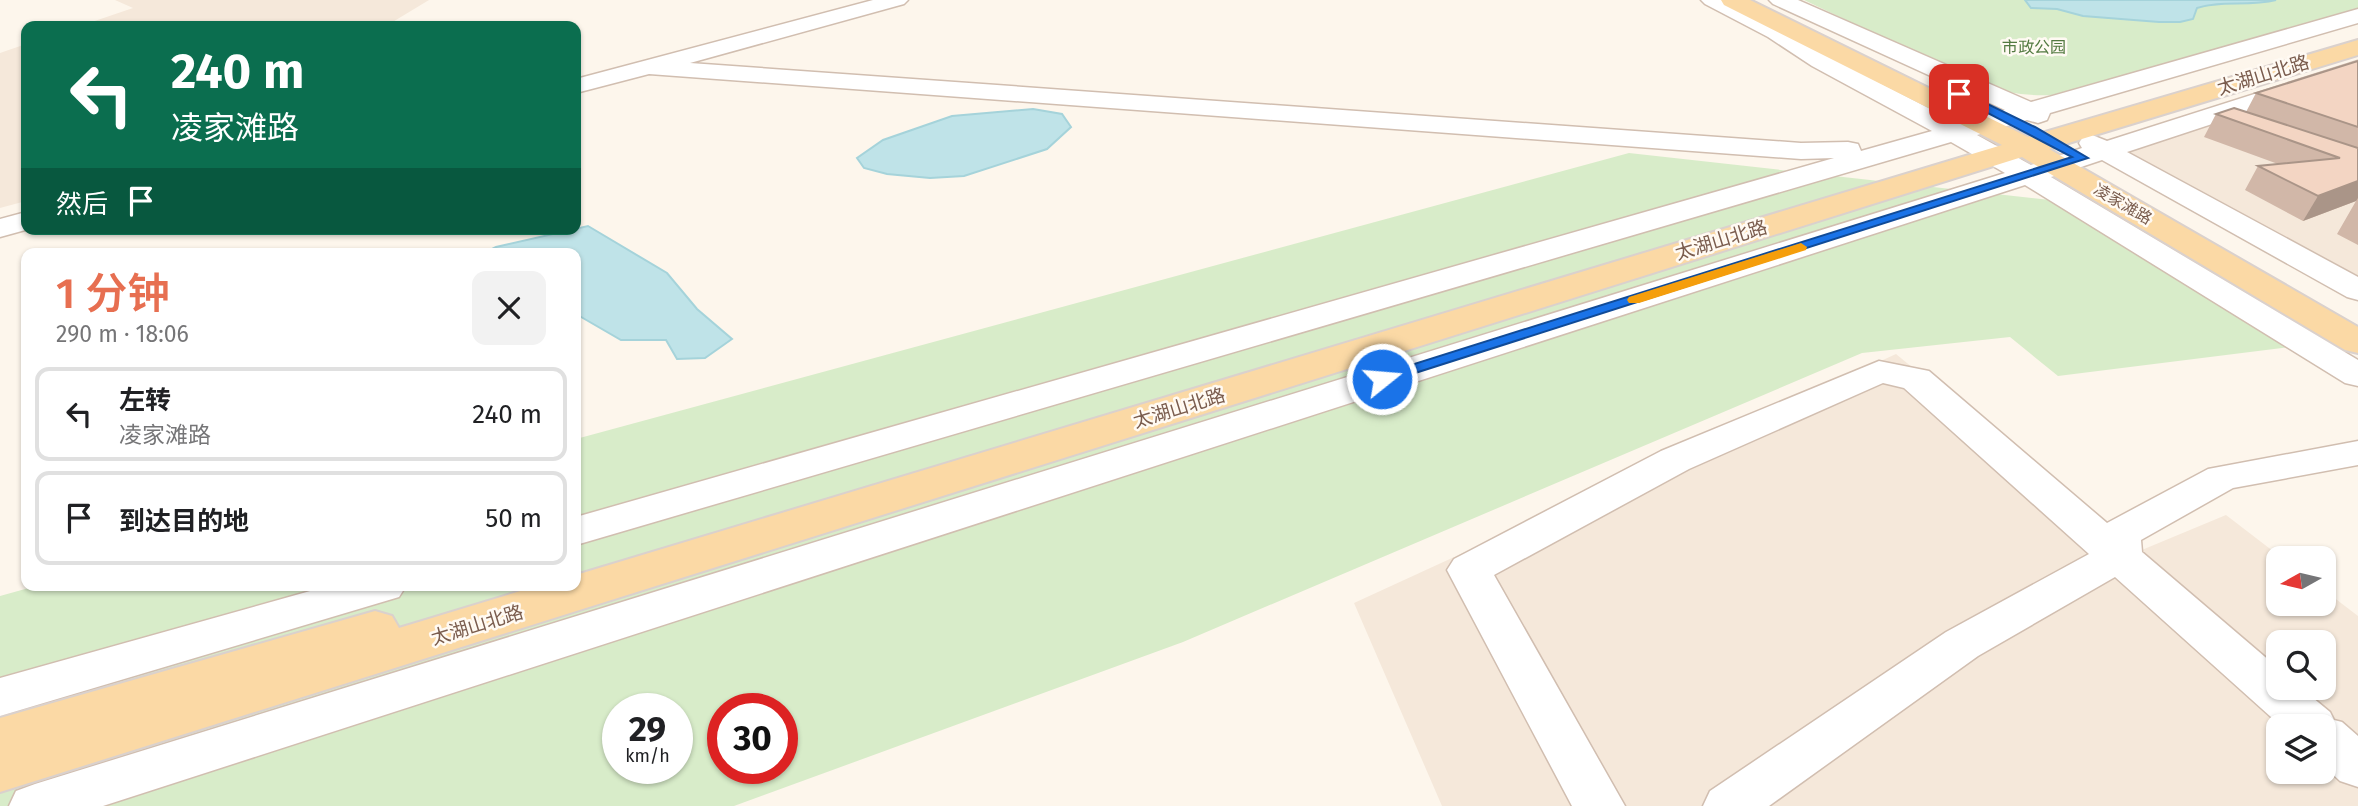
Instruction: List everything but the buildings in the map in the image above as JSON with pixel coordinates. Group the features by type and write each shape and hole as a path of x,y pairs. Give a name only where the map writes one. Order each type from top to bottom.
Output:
{"main road":[{"name":"凌家滩路","path":"1732,0 2028,140 2358,342"},
{"name":"凌家滩路","path":"1753,0 1865,49 2028,140 2358,315"},
{"name":"太湖山北路","path":"581,590 2028,140 2358,33"},
{"name":"太湖山北路","path":"581,567 2028,140 2173,102 2358,47"},
{"name":"太湖山北路","path":"0,739 498,591"},
{"name":"太湖山北路","path":"0,770 576,591"}],"street":[{"path":"581,85 897,0"},
{"path":"1712,0 1776,32 1820,61 2028,140 2358,290"},
{"path":"1780,0 2028,140 2358,375"},
{"path":"34,806 2028,140 2358,16"},
{"path":"650,67 1787,150 1895,149 2028,140 2212,116 2358,68"},
{"path":"2173,102 2248,128"},
{"path":"581,530 1895,149"},
{"path":"0,228 21,222"},
{"path":"1599,806 1469,570 1675,460 1879,372 1916,379 2121,555 2300,714"},
{"path":"2121,555 2119,534 2222,478 2358,453"},
{"path":"1729,806 1962,644 2121,555"},
{"path":"0,697 367,591"},
{"path":"2336,747 2358,766"}],"shaded area":[{"path":"115,0 429,0 394,21 95,21 133,8"},
{"path":"21,46 21,202 0,208 0,53"},
{"path":"2358,64 2358,283 2107,145"},
{"path":"1896,354 2137,552 2226,515 2266,546 2266,616 2336,616 2336,599 2358,616 2358,806 1442,806 1354,603"}],"green space":[{"name":"市政公园","path":"1804,0 2358,0 2358,10 2052,95 2043,95 2008,92 1981,84"},
{"path":"1629,153 2050,200 2299,346 2058,376 2010,337 1862,353 1183,642 798,783 798,693 707,693 707,784 794,784 734,806 0,806 0,596 21,590 581,591 581,438"}],"water":[{"path":"2025,0 2276,0 2206,6 2197,8 2193,19 2159,22 2083,16 2057,9 2031,8"},
{"path":"1033,109 1062,114 1071,127 1047,149 964,176 930,178 887,174 864,168 857,158 883,140 952,116"},
{"path":"588,226 667,273 697,309 732,339 705,358 677,359 666,340 621,340 581,317 581,248 494,248 549,235 581,235 581,228"}],"slow traffic":[{"path":"1634,300 1801,247"}],"route":[{"path":"1382,379 2082,158 2031,129 1959,94"}]}
